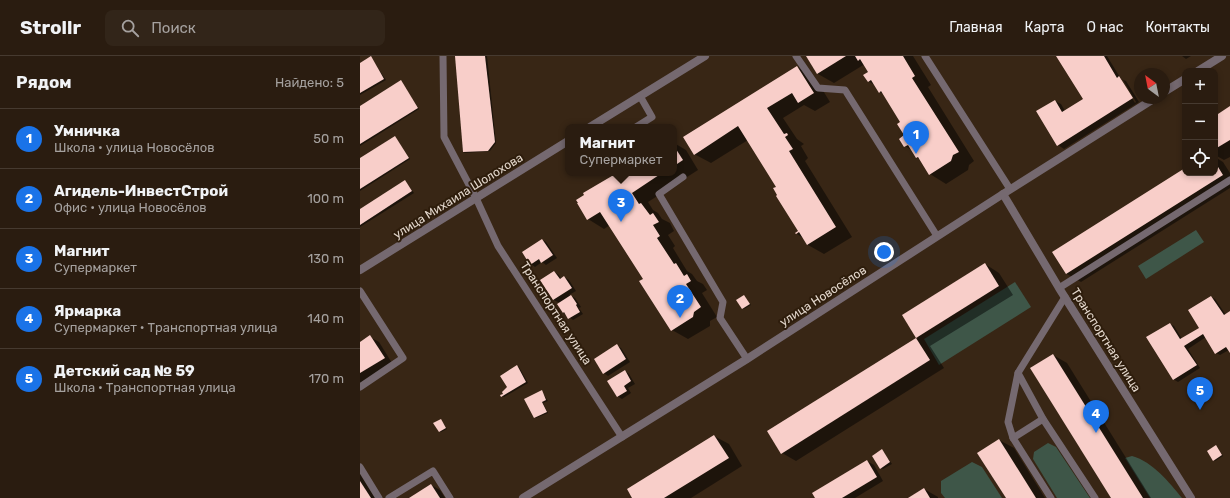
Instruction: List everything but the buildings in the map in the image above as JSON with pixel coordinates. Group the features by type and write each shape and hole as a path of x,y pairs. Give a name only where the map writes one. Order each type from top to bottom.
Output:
{"street":[{"path":"595,124 704,56"},
{"path":"1203,68 1222,56"},
{"path":"1170,88 1182,81"},
{"name":"улица Новосёлов","path":"524,498 747,359 1006,191 1145,104"},
{"name":"улица Михаила Шолохова","path":"360,270 565,143"},
{"name":"Транспортная улица","path":"1006,191 1059,288 1191,498"}],"lane":[{"name":"Транспортная улица","path":"444,56 444,137 476,198 498,246 622,437"},
{"path":"796,56 818,88 845,90 937,236"},
{"path":"925,56 1006,191"},
{"path":"640,96 652,117 641,124"},
{"path":"683,177 659,194 723,302 720,318 747,359"},
{"path":"1059,288 1230,180"},
{"path":"360,291 403,358 360,387"},
{"path":"1051,498 1013,438 1008,422 1018,373 1065,297"},
{"path":"1018,373 1044,419 1095,498"},
{"path":"1013,438 1044,419"},
{"path":"360,467 379,498"},
{"path":"389,498 433,471 450,498"}],"green space":[{"path":"1196,230 1204,242 1146,279 1138,266"},
{"path":"1015,282 1031,307 939,365 924,339"},
{"path":"1048,443 1056,447 1090,498 1057,498 1033,459 1034,452"},
{"path":"1132,456 1154,468 1166,479 1182,498 1150,498 1125,458"},
{"path":"972,462 982,467 1002,498 945,498 941,493 941,481"}],"place":[{"name":"Умничка","path":"916,154"},
{"name":"Магнит","path":"621,222"},
{"name":"Агидель-ИнвестСтрой","path":"680,318"},
{"name":"Детский сад № 59","path":"1200,410"},
{"name":"Ярмарка","path":"1096,433"}]}
